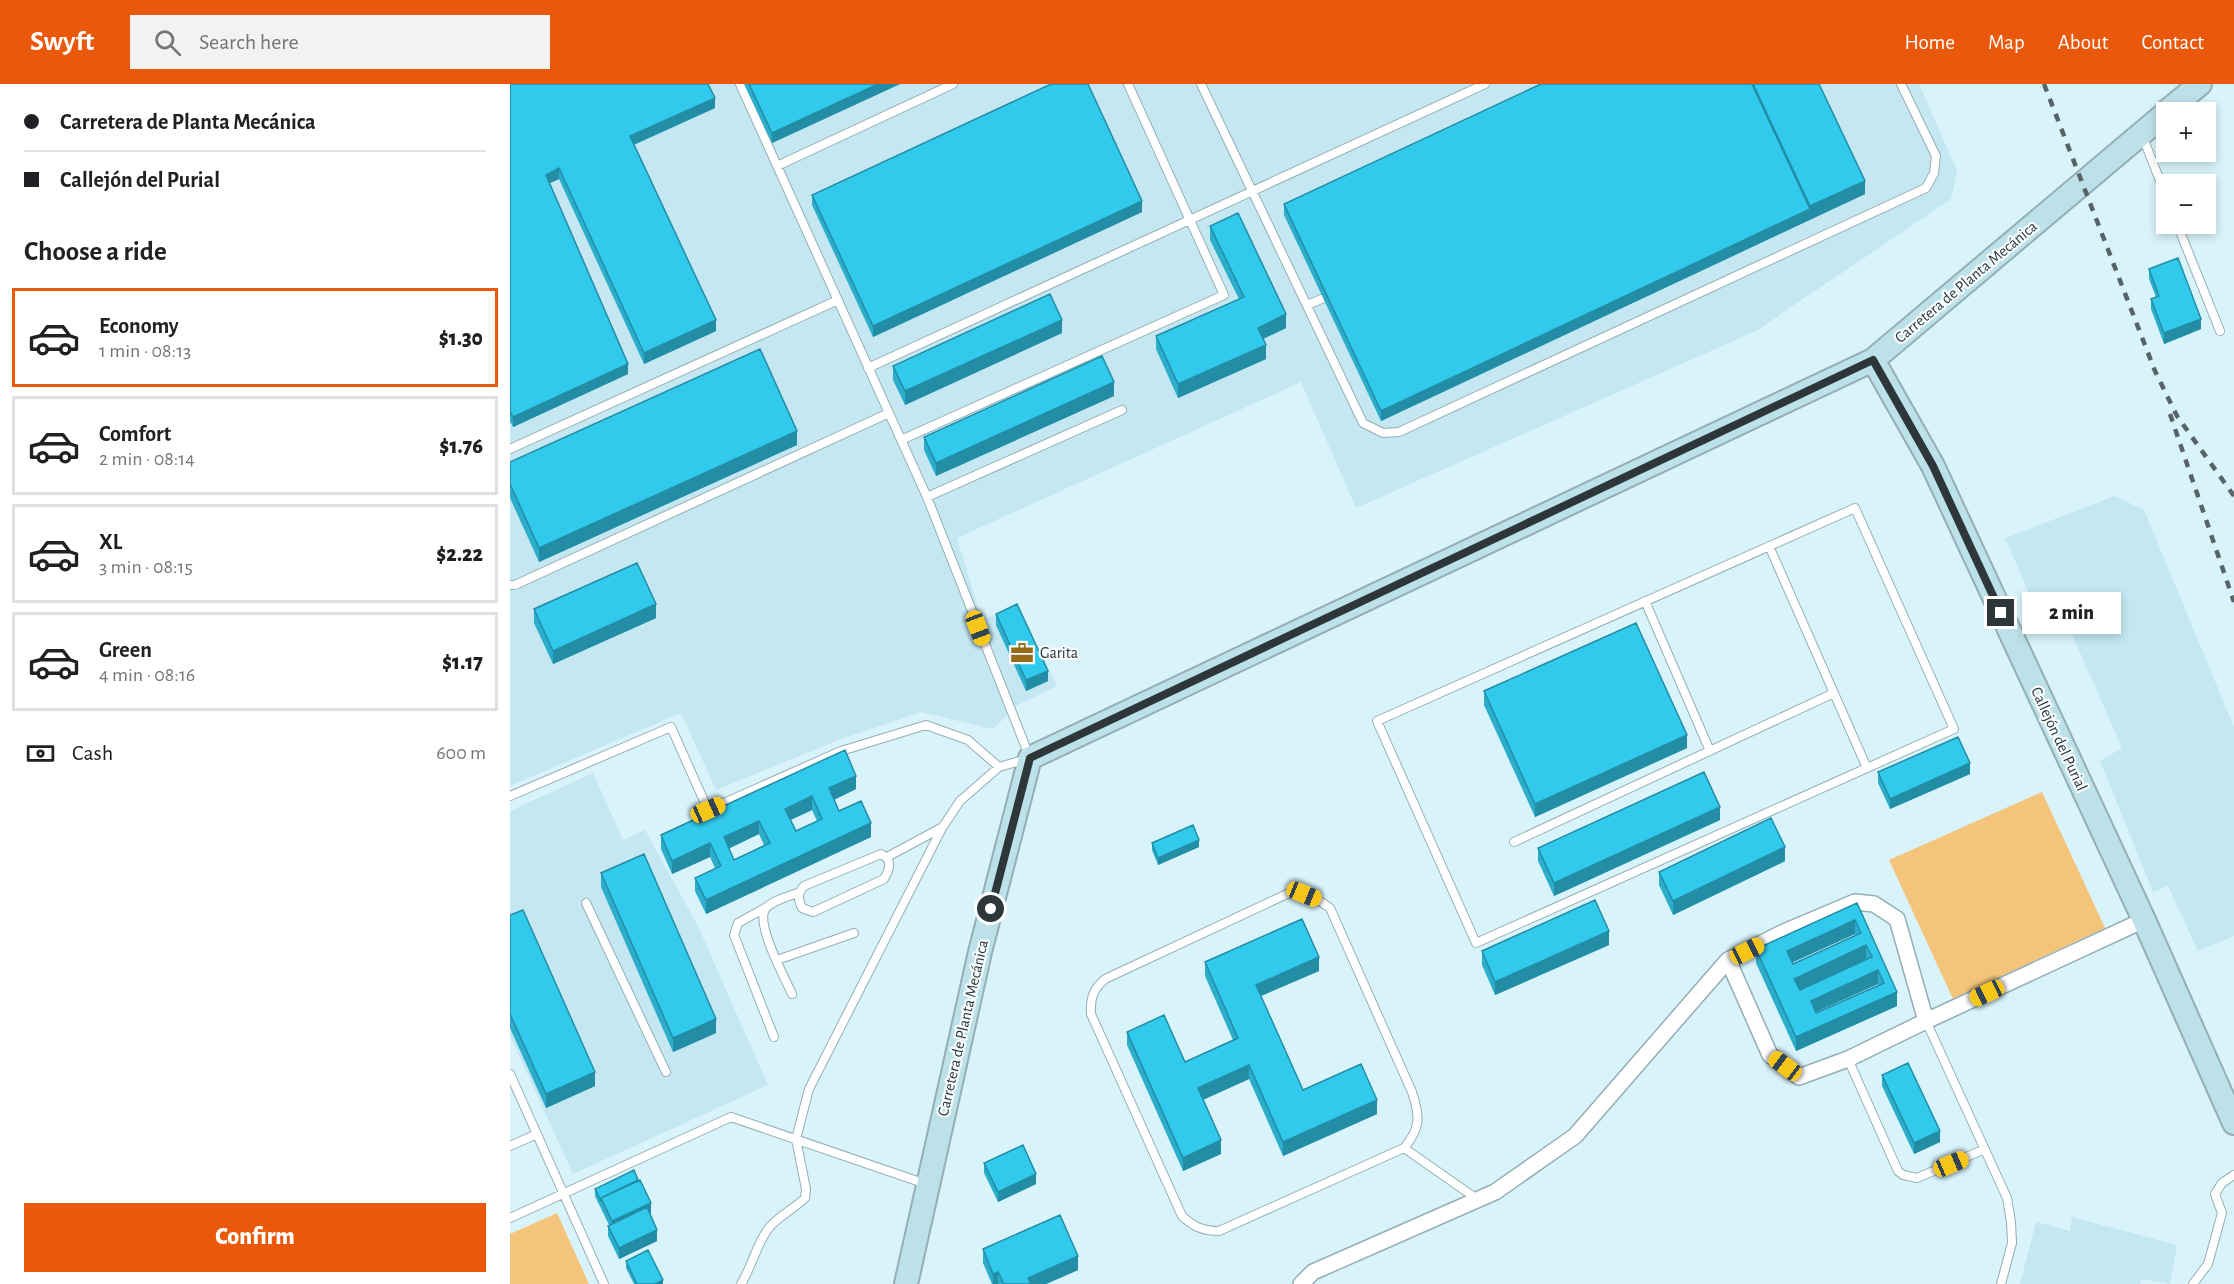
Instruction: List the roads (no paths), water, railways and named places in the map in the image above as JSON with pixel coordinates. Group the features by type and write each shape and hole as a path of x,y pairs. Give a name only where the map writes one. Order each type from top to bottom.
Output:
{"street":[{"name":"Carretera de Planta Mecánica","path":"2179,102 2200,84"},
{"name":"Carretera de Planta Mecánica","path":"906,1284 980,952 1030,758 1873,360 2156,121"},
{"name":"Callejón del Purial","path":"1873,360 1933,466 2144,920 2234,1123"},
{"path":"1301,1284 1313,1272 1495,1192 1575,1136 1728,960 1784,932 1855,902 1874,904 1897,918 1926,1021"},
{"path":"1728,960 1770,1055 1799,1077 1848,1059 2144,920"}],"lane":[{"path":"740,84 927,497 1030,758 999,768 960,801 942,828 809,1089 796,1139 806,1190 805,1198 770,1226 741,1284"},
{"path":"777,166 953,84"},
{"path":"901,440 1224,295 1128,84"},
{"path":"1201,84 1363,423 1383,433 1399,432 1926,188 1934,173 1936,156 1901,84"},
{"path":"868,368 1485,84"},
{"path":"2141,134 2157,174"},
{"path":"2181,234 2220,331"},
{"path":"1307,305 1324,298"},
{"path":"510,449 838,300"},
{"path":"927,497 1122,410"},
{"path":"510,585 515,585 889,413"},
{"path":"1855,508 1954,729 1476,943 1377,721 1645,602 1855,508"},
{"path":"1769,546 1867,768"},
{"path":"1645,602 1710,751"},
{"path":"1514,842 1834,693"},
{"path":"510,796 670,727 708,810 841,751 926,725 968,740 999,768"},
{"path":"887,857 942,828"},
{"path":"881,854 890,862 884,879 813,912 802,908 799,900 800,892 804,886 875,855 881,854"},
{"path":"774,1037 734,934 738,923 800,892"},
{"path":"1287,894 1304,894 1318,900 1330,908 1415,1101 1418,1123 1414,1136 1404,1148 1219,1231 1205,1231 1193,1226 1182,1216 1090,1014 1090,1001 1096,987 1105,979 1287,894"},
{"path":"586,903 666,1072"},
{"path":"767,907 763,927 792,994"},
{"path":"777,960 854,933"},
{"path":"1926,1021 2007,1198 2012,1243 2001,1284"},
{"path":"1848,1059 1898,1171 1903,1175 1917,1178 1985,1149"},
{"path":"510,1074 514,1093 537,1134 604,1284"},
{"path":"510,1218 731,1118 928,1185"},
{"path":"510,1146 537,1134"},
{"path":"1404,1148 1478,1200"},
{"path":"2193,1284 2208,1264 2222,1213 2215,1194 2222,1183 2234,1175"}],"railway":[{"path":"2044,84 2155,371 2177,416 2234,496"},
{"path":"2170,414 2234,602"}],"place":[{"name":"Garita","path":"1022,653"}]}
